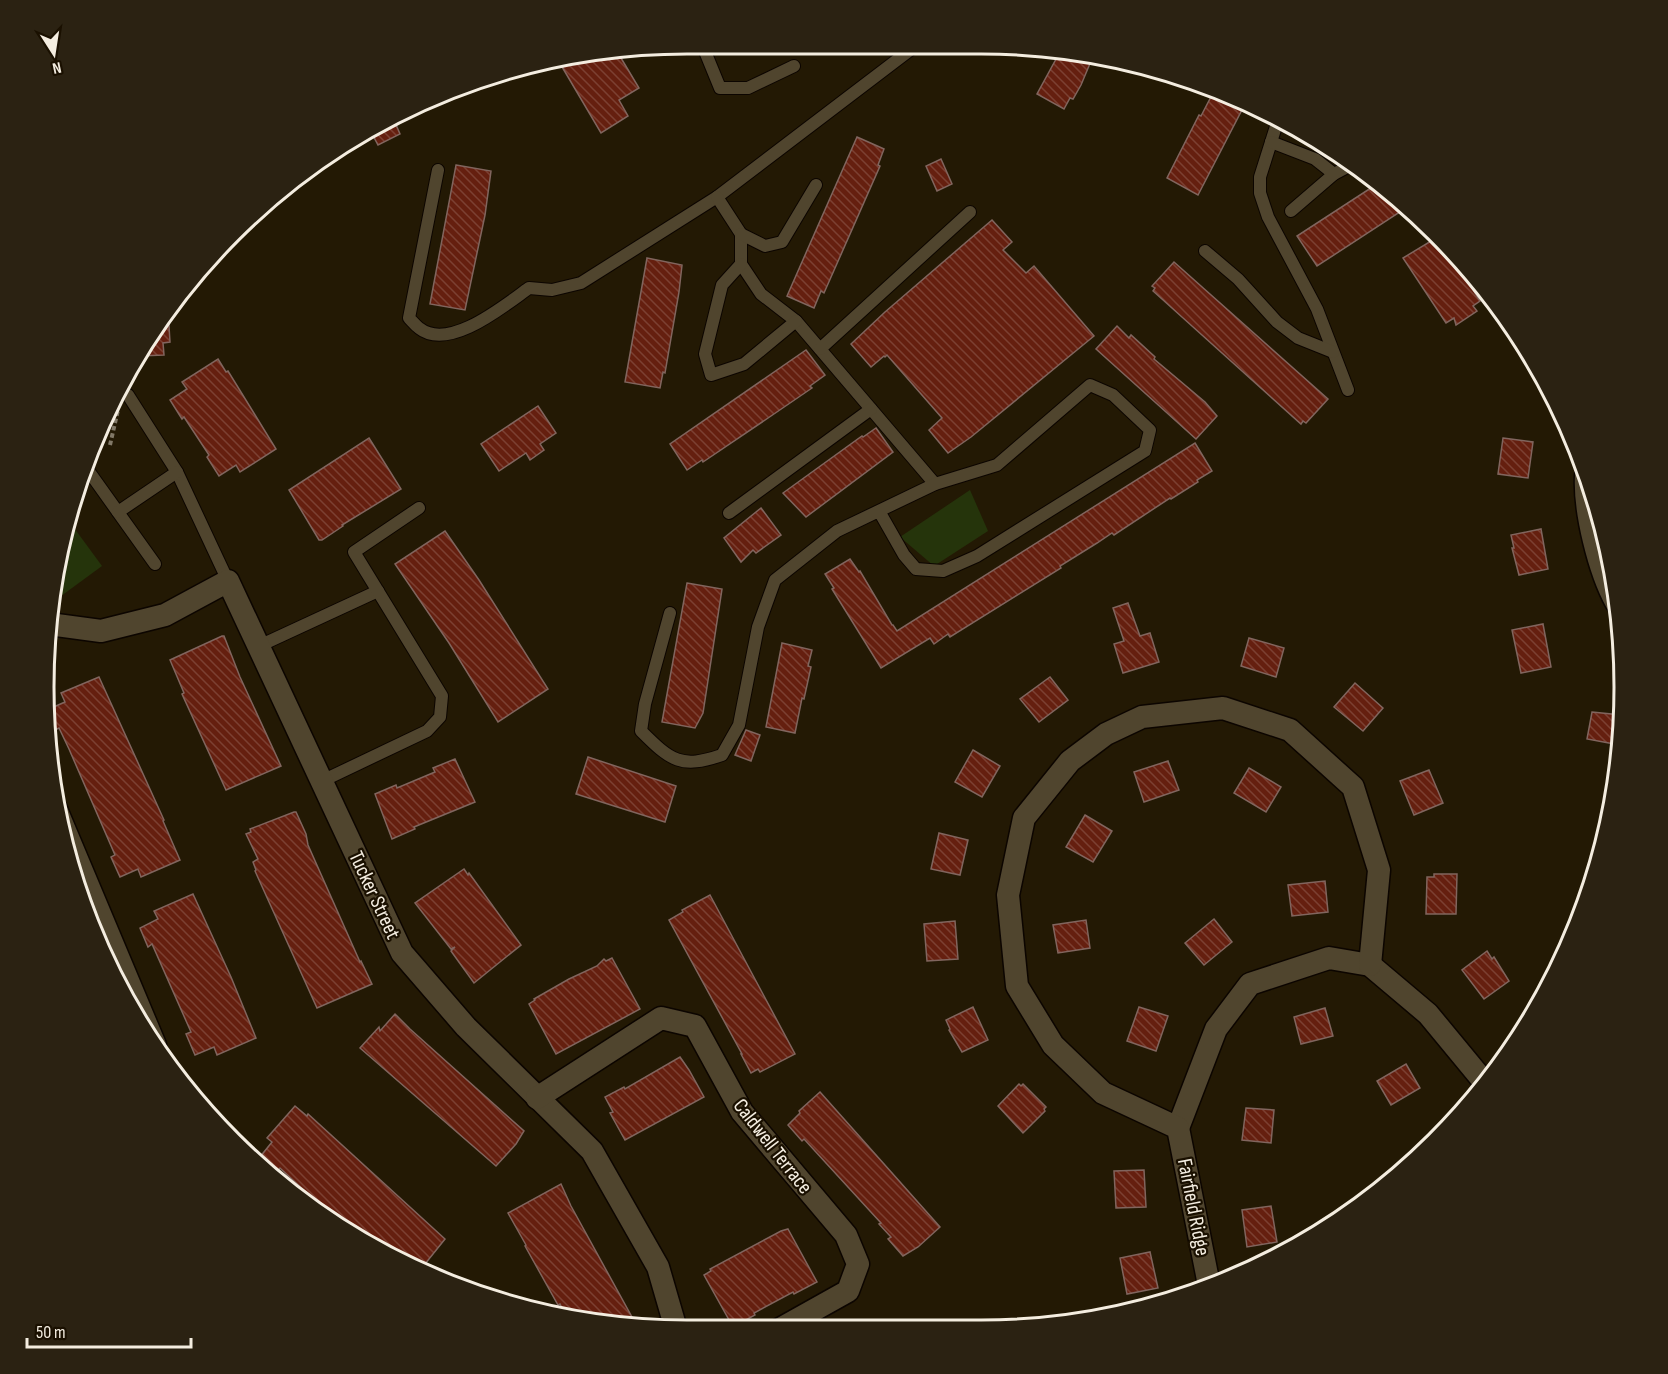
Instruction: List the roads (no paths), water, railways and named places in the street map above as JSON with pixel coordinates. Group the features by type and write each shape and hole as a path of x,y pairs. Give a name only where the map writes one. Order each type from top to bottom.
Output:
{"street":[{"path":"1589,514 1602,564"},
{"path":"57,625 100,631 165,615 228,580"},
{"name":"Tucker Street","path":"228,580 402,953 466,1028 592,1151 658,1267 673,1320"},
{"name":"Fairfield Ridge","path":"1178,1128 1102,1093 1053,1045 1017,986 1008,895 1024,818 1070,761 1106,734 1142,717 1223,708 1290,730 1353,787 1379,870 1370,965 1329,958 1250,984 1216,1029 1178,1128 1207,1278"},
{"path":"1370,965 1428,1014 1479,1076"},
{"name":"Caldwell Terrace","path":"537,1098 661,1018 695,1026 742,1112 846,1234 858,1264 848,1291 796,1320"}],"lane":[{"path":"706,54 720,88 748,88 794,66"},
{"path":"438,170 409,318 420,330 438,334 475,326 529,288 552,290 581,283 717,197 905,54"},
{"path":"1276,127 1260,177 1260,193 1268,217 1317,309 1348,390"},
{"path":"1271,142 1315,159 1334,174"},
{"path":"1291,211 1334,174 1344,169"},
{"path":"717,197 741,234 765,246 782,242 816,185"},
{"path":"820,349 970,212"},
{"path":"741,234 741,264 761,294 796,321 935,484"},
{"path":"1205,251 1238,279 1278,322 1298,338 1333,352"},
{"path":"741,264 722,285 705,354 711,375 744,363 796,321"},
{"path":"670,614 645,704 641,731 658,748 686,764 702,762 722,755 739,725 758,627 775,580 837,531 935,484 997,465 1090,385 1113,395 1150,430 1145,451 977,556 943,571 916,569 904,555 879,511"},
{"path":"126,394 177,472 228,580"},
{"path":"729,513 871,409"},
{"path":"118,512 177,472"},
{"path":"91,474 155,564"},
{"path":"322,781 427,731 440,717 442,696 354,552 419,508"},
{"path":"259,646 378,591"}]}
